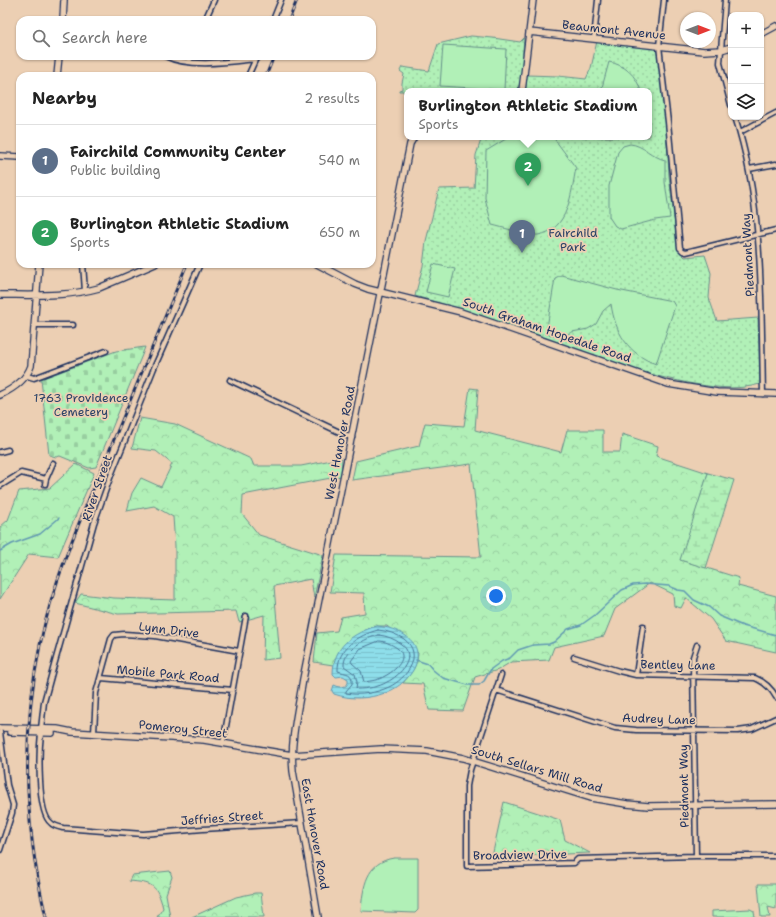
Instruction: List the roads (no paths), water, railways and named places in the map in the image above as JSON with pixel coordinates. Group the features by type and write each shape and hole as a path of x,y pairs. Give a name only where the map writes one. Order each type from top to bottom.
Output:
{"street":[{"path":"63,16 64,0"},
{"path":"207,16 214,0"},
{"path":"274,16 281,0"},
{"path":"522,88 533,0"},
{"path":"594,38 598,0"},
{"path":"664,0 659,46 668,122 679,247 682,251 686,252 758,236 762,233 776,230"},
{"path":"725,0 721,68 728,94"},
{"path":"764,32 776,26"},
{"name":"Beaumont Avenue","path":"529,32 704,51 728,48"},
{"path":"58,72 59,60"},
{"path":"176,60 189,62 220,62 238,60"},
{"path":"250,72 255,60"},
{"path":"740,132 776,113"},
{"name":"Piedmont Way","path":"736,120 749,169 758,236 763,394"},
{"name":"West Hanover Road","path":"292,755 297,714 380,293 410,144 412,140"},
{"path":"0,156 16,157"},
{"path":"749,169 776,164"},
{"path":"0,395 20,383 27,376 32,361 39,268"},
{"path":"83,268 85,291"},
{"path":"0,295 48,295 85,291 99,288 146,268"},
{"name":"River Street","path":"40,764 44,702 94,523 107,484 152,374 198,268"},
{"name":"South Graham Hopedale Road","path":"325,268 355,284 380,293 428,303 461,312 668,384 718,392 776,394"},
{"path":"36,312 41,301 48,295"},
{"path":"35,325 73,325"},
{"path":"27,376 34,378 106,351"},
{"path":"230,380 352,438"},
{"path":"0,452 8,450"},
{"path":"0,486 21,473 45,481 53,463"},
{"path":"223,743 246,616"},
{"path":"636,675 643,626"},
{"name":"Lynn Drive","path":"101,678 112,639 117,634 166,638 239,650"},
{"name":"Piedmont Way","path":"696,856 694,806 693,657 697,645"},
{"name":"Bentley Lane","path":"574,657 636,675 755,678 767,684 776,697"},
{"name":"Broadview Drive","path":"501,675 473,761 466,793 467,866 574,864 578,859 696,856"},
{"path":"94,733 96,693 101,678"},
{"name":"Mobile Park Road","path":"101,678 233,690"},
{"name":"Audrey Lane","path":"496,690 614,728 636,730 745,730 762,725 776,718"},
{"name":"Pomeroy Street","path":"0,728 186,738 292,755"},
{"name":"Pomeroy Street","path":"0,732 41,731"},
{"path":"0,732 7,785 13,805 12,813 0,850"},
{"name":"South Sellars Mill Road","path":"292,755 350,750 402,749 442,754 473,761 591,798 603,800 648,806 776,804"},
{"name":"East Hanover Road","path":"292,755 318,917"},
{"name":"Jeffries Street","path":"40,764 46,816 51,823 63,828 143,834 302,823"},
{"path":"696,856 776,856"}],"water":[{"path":"377,626 389,628 399,632 406,636 414,644 417,652 417,660 414,669 402,683 385,693 372,697 360,698 334,694 332,691 334,685 339,687 346,686 348,683 348,679 343,676 336,677 333,674 336,656 341,648 353,637"}],"waterway":[{"path":"0,551 12,544 40,534 59,518"},
{"path":"416,660 428,664 443,678 468,685 479,685 484,681 491,669 502,661 510,658 518,650 533,645 549,644 554,642 568,629 581,625 595,615 622,590 633,585 645,584 669,586 685,591 694,600 709,607 719,616 743,626 776,635"}],"railway":[{"path":"291,16 297,0"},
{"path":"268,72 272,60"},
{"path":"46,917 33,849 29,815 28,781 30,713 40,645 52,598 68,551 185,268"}],"place":[{"name":"Burlington Athletic Stadium","path":"528,186"},
{"name":"Fairchild Community Center","path":"522,253"}],"park label":[{"name":"Fairchild Park","path":"573,240"},
{"name":"1763 Providence Cemetery","path":"81,405"}]}
